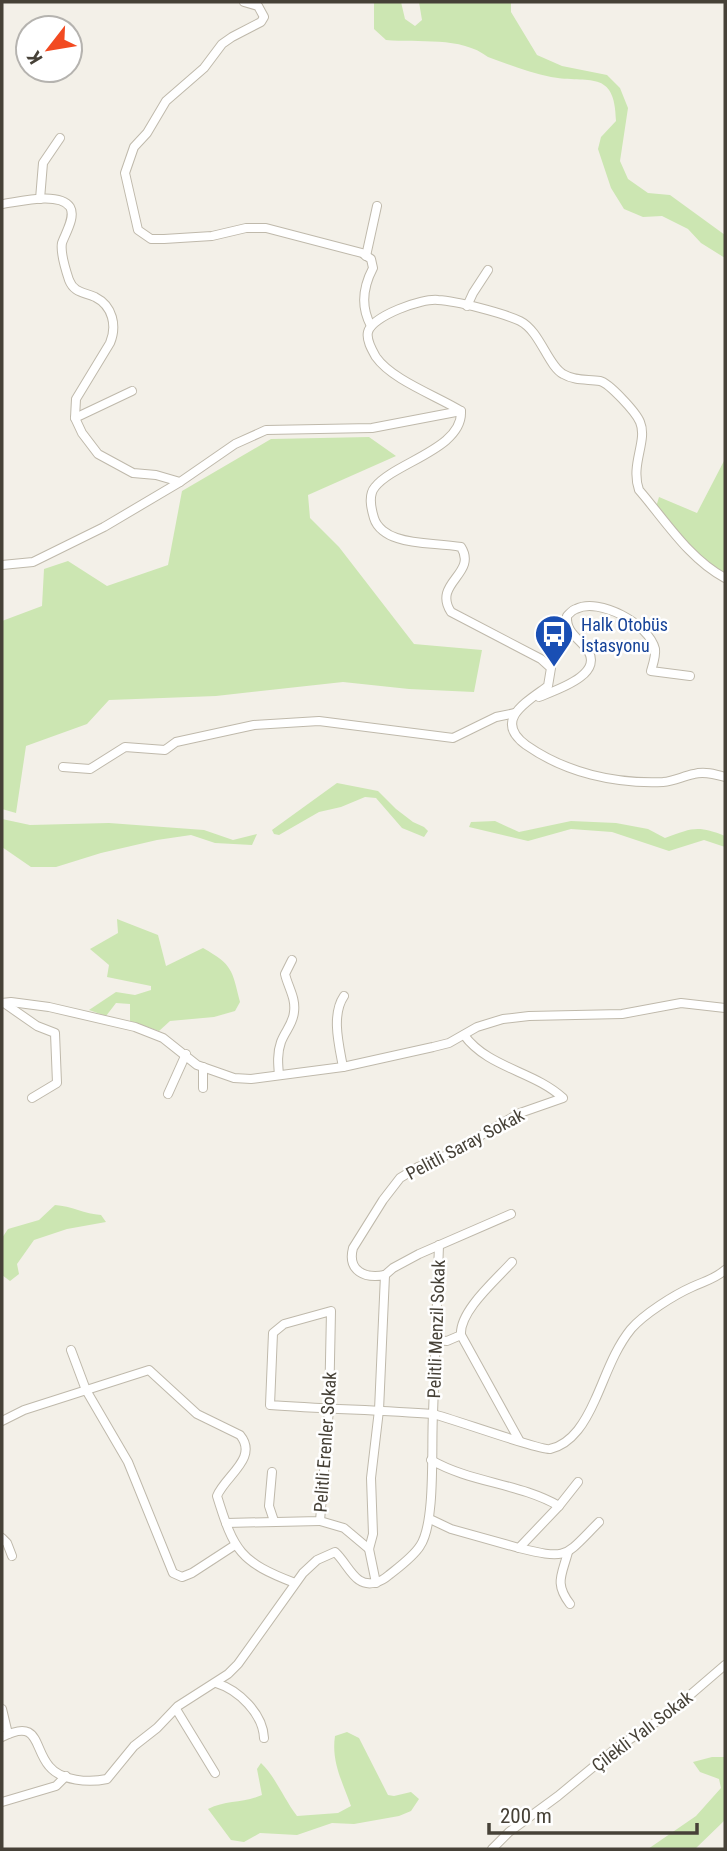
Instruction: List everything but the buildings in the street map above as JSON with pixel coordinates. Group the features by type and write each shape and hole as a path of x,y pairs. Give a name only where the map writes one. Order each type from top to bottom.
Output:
{"street":[{"path":"244,2 258,6 264,17 261,22 222,44 204,68 166,101 147,133 134,147 125,173 138,230 151,239 163,239 212,236 246,228 266,228 285,231 366,256 371,259 373,268 363,288 371,326 368,336 378,360 397,375 461,411"},
{"path":"40,199 43,163 60,138"},
{"path":"2,204 40,199 60,200 69,206 72,213 61,247 70,283 77,292 96,297 106,305 114,320 114,333 110,343 76,399 75,418 82,433 98,454 133,473 156,475 180,482"},
{"path":"366,256 377,206"},
{"path":"467,306 488,270"},
{"path":"371,326 413,302 422,300 439,300 520,321 528,327 560,372 571,378 604,382 628,405 640,422 642,435 634,476 639,490 696,556 725,578"},
{"path":"75,418 132,391"},
{"path":"2,565 33,562 104,527 180,482 235,444 266,430 372,428 461,411"},
{"path":"461,411 461,421 454,433 375,487 370,500 374,521 382,531 396,538 461,547 466,554 465,562 459,575 448,587 446,604 452,612 541,659 551,668 548,686 523,703 515,713 512,723 516,736 559,764 582,773 645,782 680,780 702,772 725,776"},
{"path":"523,703 569,685 586,673 590,662 589,651 568,630 566,623 567,616 585,606 614,611 648,634 655,650 652,671 690,676"},
{"path":"63,767 90,769 125,747 165,750 176,742 254,724 319,721 453,738 496,718 515,713"},
{"path":"279,1075 281,1041 295,1010 285,974 292,960"},
{"path":"343,1067 338,1026 339,1003 344,996"},
{"path":"3,1003 48,1007 135,1027 163,1038 203,1067 234,1078 343,1067 433,1047 477,1027 529,1016 622,1014 681,1003 725,1008"},
{"path":"3,1003 37,1026 55,1033 57,1083 32,1098"},
{"name":"Pelitli Saray Sokak","path":"385,1275 365,1276 355,1270 351,1255 377,1209 400,1178 418,1167 438,1160 520,1113 563,1098 551,1088 474,1048 464,1035"},
{"path":"168,1094 186,1054"},
{"path":"202,1087 203,1067"},
{"path":"376,1583 369,1549 373,1534 372,1468 379,1410 385,1275 393,1268 439,1245 511,1214"},
{"name":"Pelitli Menzil Sokak","path":"430,1519 439,1245"},
{"path":"512,1262 475,1303 463,1321 461,1335 519,1440"},
{"path":"329,1409 433,1414 544,1450 564,1444 575,1434 590,1410 613,1355 632,1329 648,1314 692,1287 712,1281 725,1270"},
{"name":"Pelitli Erenler Sokak","path":"226,1524 320,1521 329,1409 331,1311 284,1324 273,1333 270,1405 329,1409"},
{"path":"436,1340 447,1341 461,1335"},
{"path":"71,1350 86,1390 128,1462 173,1573 182,1577 192,1573 234,1545"},
{"path":"2,1421 24,1409 149,1370 197,1414 240,1435 247,1446 246,1456 217,1496 226,1524 234,1545 256,1566 295,1583"},
{"path":"430,1460 446,1469 510,1486 559,1506"},
{"path":"272,1472 270,1506 274,1521"},
{"path":"519,1548 578,1482"},
{"path":"2,1709 5,1736 21,1731 36,1738 48,1766 79,1780 107,1779 134,1745 192,1696 216,1683 238,1664 295,1583 317,1560 335,1552 358,1580 367,1584 376,1583 419,1549 430,1519 451,1529 558,1556 568,1552 599,1522"},
{"path":"320,1521 344,1528 369,1549"},
{"path":"2,1538 12,1556"},
{"path":"568,1552 559,1585 570,1604"},
{"name":"Çilekli Yalı Sokak","path":"492,1849 509,1832 615,1749 668,1714 725,1665"},
{"path":"216,1683 229,1687 260,1719 264,1738"},
{"path":"176,1709 215,1773"},
{"path":"2,1802 56,1786 66,1776"}],"green space":[{"path":"374,2 401,2 405,19 415,26 422,20 419,2 511,2 511,12 537,55 562,66 607,75 620,88 628,108 620,161 628,179 648,193 670,195 725,235 725,258 701,243 688,229 662,216 643,217 624,209 611,188 598,149 601,137 616,121 611,93 605,86 588,80 535,73 452,43 386,40 374,29"},
{"path":"369,437 396,456 308,495 310,518 339,547 414,644 482,650 474,692 343,682 216,696 109,700 87,724 26,746 16,813 2,809 2,621 42,606 44,569 68,561 107,586 168,565 182,491 271,439"},
{"path":"725,459 725,574 696,552 656,507 659,497 697,513"},
{"path":"337,783 378,791 396,809 428,831 424,837 402,828 376,798 365,797 319,812 279,835 274,834 272,830"},
{"path":"2,819 30,825 109,823 204,830 233,840 257,834 252,845 215,843 191,835 101,853 56,867 31,867 2,847"},
{"path":"495,821 519,832 571,821 616,823 648,829 665,838 701,829 725,836 725,847 704,840 669,851 612,832 571,829 528,841 469,827 471,822"},
{"path":"117,919 158,935 166,966 203,948 220,959 230,969 235,982 240,1002 235,1011 214,1017 170,1021 159,1031 130,1021 130,1004 116,1003 106,1016 89,1010 116,992 135,995 151,990 151,986 107,977 109,965 90,949 118,933"},
{"path":"55,1205 101,1215 106,1222 67,1229 34,1240 17,1264 19,1274 10,1281 2,1275 2,1238 8,1229 39,1220"},
{"path":"347,1732 359,1738 388,1795 411,1792 419,1799 411,1811 399,1816 354,1824 332,1823 297,1835 260,1833 244,1842 231,1840 208,1809 262,1795 257,1769 261,1763 297,1816 338,1813 351,1806 338,1772 334,1746 335,1736"},
{"path":"725,1757 725,1820 695,1849 648,1849 696,1816 721,1788 719,1779 700,1772 693,1762"}],"place":[{"name":"Halk Otobüs İstasyonu","path":"554,668"}]}
